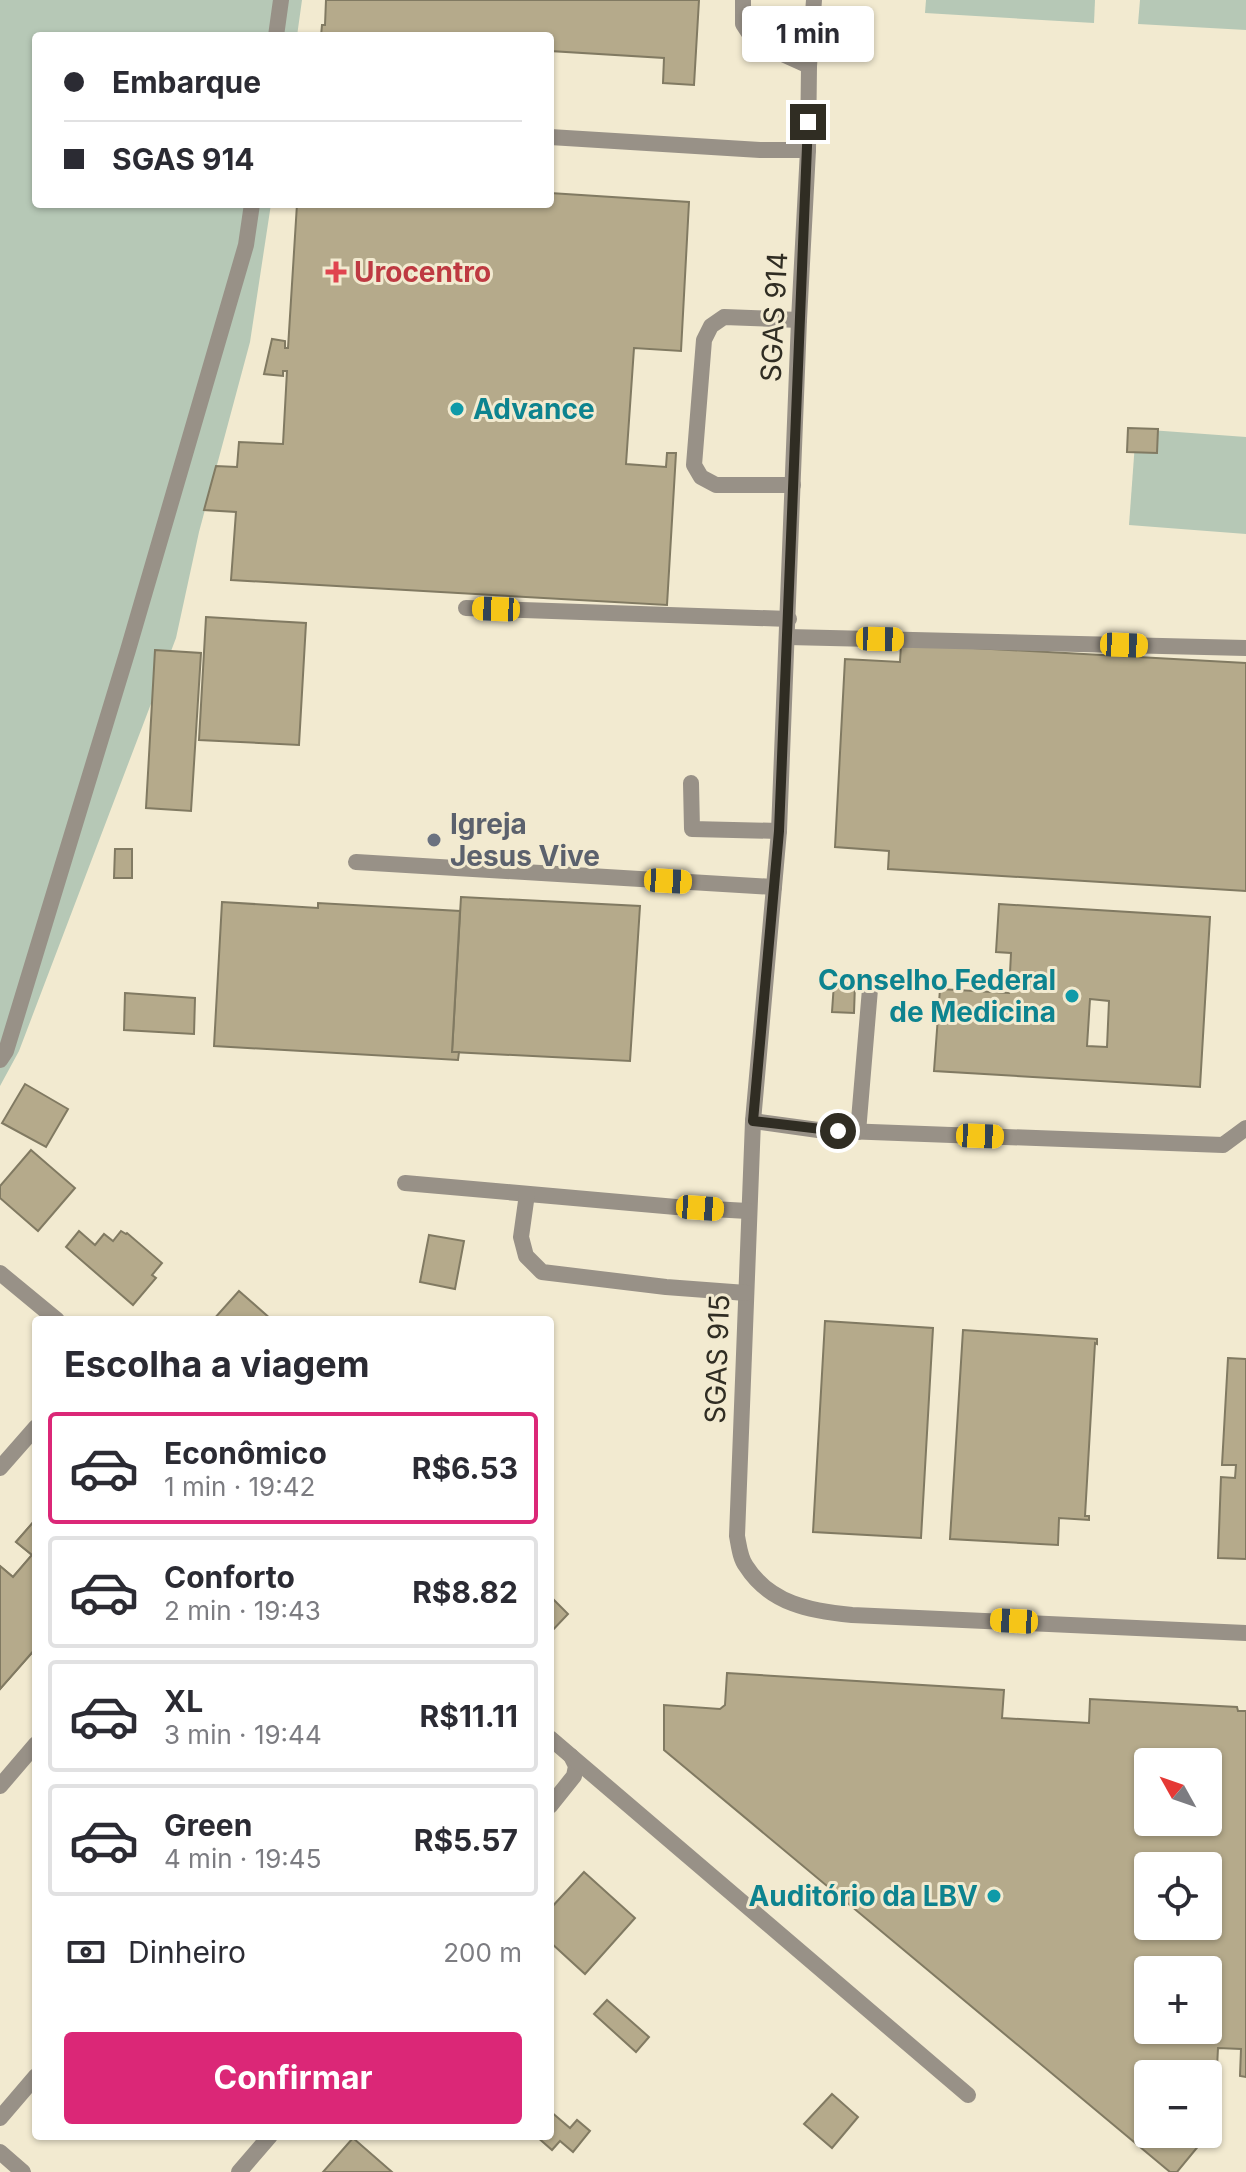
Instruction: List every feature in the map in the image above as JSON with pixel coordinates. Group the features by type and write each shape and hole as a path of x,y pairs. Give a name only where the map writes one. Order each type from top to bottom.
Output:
{"lane":[{"path":"277,32 281,0"},
{"path":"743,0 743,24 754,41 809,66"},
{"name":"SGAS 914","path":"788,637 814,0"},
{"path":"554,137 760,150 808,150"},
{"path":"0,1060 6,1051 128,650 246,245 251,208"},
{"path":"793,485 716,485 701,477 694,465 704,340 711,326 724,317 799,320"},
{"path":"466,608 789,619"},
{"path":"788,637 1246,648"},
{"name":"SGAS 915","path":"788,637 779,831 748,1211 737,1536 744,1564 764,1588 788,1603 817,1612 1246,1633"},
{"path":"691,783 692,829 779,831"},
{"path":"356,862 774,887"},
{"path":"858,1132 870,989"},
{"path":"753,1121 818,1130 1223,1145 1246,1128"},
{"path":"405,1183 748,1211"},
{"path":"527,1194 521,1237 526,1256 542,1272 746,1293"},
{"path":"0,1273 52,1316"},
{"path":"0,1468 32,1432"},
{"path":"554,1741 968,2095"},
{"path":"0,1786 32,1749"},
{"path":"554,1801 575,1773 576,1766 571,1756"},
{"path":"0,2118 32,2081"},
{"path":"239,2172 267,2140"},
{"path":"0,2152 23,2172"}],"green space":[{"path":"0,0 302,0 298,32 32,32 32,208 270,208 250,342 199,532 176,638 19,1051 0,1086"},
{"path":"926,0 1095,0 1094,23 925,13"},
{"path":"1140,0 1246,0 1246,30 1138,24"},
{"path":"1136,429 1246,437 1246,534 1129,525"}],"building":[{"path":"326,0 699,0 694,85 663,83 664,58 554,51 554,32 321,32 322,25 325,25"},
{"name":"Advance","path":"554,193 689,202 681,351 634,348 626,464 666,467 667,453 676,453 667,605 231,580 236,512 204,510 216,466 237,467 239,442 283,444 287,371 283,371 283,376 264,374 272,339 285,341 285,348 288,348 297,208 554,208"},
{"path":"1128,428 1158,429 1157,453 1127,452"},
{"path":"206,617 306,623 299,745 199,740"},
{"path":"901,644 1246,663 1246,891 888,869 889,851 835,847 845,659 900,662"},
{"path":"155,650 201,653 191,811 146,808"},
{"path":"115,849 132,849 132,878 114,878"},
{"path":"461,897 640,906 630,1061 452,1052"},
{"path":"222,902 318,908 318,903 460,911 452,1052 459,1052 458,1060 214,1046"},
{"name":"Conselho Federal de Medicina","path":"999,904 1210,917 1200,1087 934,1071 940,989 1009,993 1011,953 996,952","holes":["1090,999 1109,1001 1107,1047 1087,1046"]},
{"path":"834,983 855,984 854,1013 832,1012"},
{"path":"125,993 195,998 194,1034 124,1030"},
{"path":"25,1084 68,1109 46,1147 2,1123"},
{"path":"31,1150 75,1188 38,1231 0,1198 0,1186"},
{"path":"79,1231 95,1245 104,1234 113,1241 121,1231 127,1233 162,1263 152,1275 156,1278 133,1305 66,1247"},
{"path":"429,1235 464,1241 455,1289 420,1282"},
{"path":"239,1291 267,1316 217,1316"},
{"path":"825,1321 933,1328 921,1538 813,1532"},
{"path":"963,1330 1097,1339 1085,1516 1089,1516 1089,1520 1059,1518 1058,1545 950,1539"},
{"path":"1228,1358 1246,1359 1246,1559 1218,1558 1221,1477 1235,1478 1236,1465 1222,1465"},
{"path":"32,1524 32,1555 16,1542"},
{"path":"32,1524 32,1555 16,1542"},
{"path":"32,1555 32,1618 12,1641 21,1648 32,1635 32,1653 0,1689 0,1566 13,1577"},
{"path":"32,1555 32,1653 0,1689 0,1566 13,1577"},
{"path":"554,1600 568,1614 554,1629"},
{"name":"Auditório da LBV","path":"727,1673 1004,1690 1002,1718 1089,1723 1090,1699 1237,1707 1238,1711 1246,1711 1246,2077 1240,2076 1241,2049 1218,2048 1217,2060 1134,2060 1134,2142 664,1750 664,1705 720,1709 725,1705"},
{"path":"584,1872 635,1918 585,1974 554,1946 554,1905"},
{"path":"607,2000 649,2037 636,2052 594,2014"},
{"path":"832,2094 858,2117 832,2148 804,2124"},
{"path":"554,2114 570,2128 577,2120 590,2131 573,2152 560,2141 552,2150 541,2140 554,2140"},
{"path":"351,2140 355,2140 392,2172 323,2172"},
{"name":"Auditório da LBV","path":"1141,2148 1197,2148 1177,2172 1170,2172"}],"place":[{"name":"Urocentro","path":"336,272"},
{"name":"Advance","path":"457,409"},
{"name":"Igreja Jesus Vive","path":"434,840"},
{"name":"Conselho Federal de Medicina","path":"1072,996"},
{"name":"Auditório da LBV","path":"994,1896"}],"route":[{"path":"808,122 779,831 753,1121 838,1131"}]}
